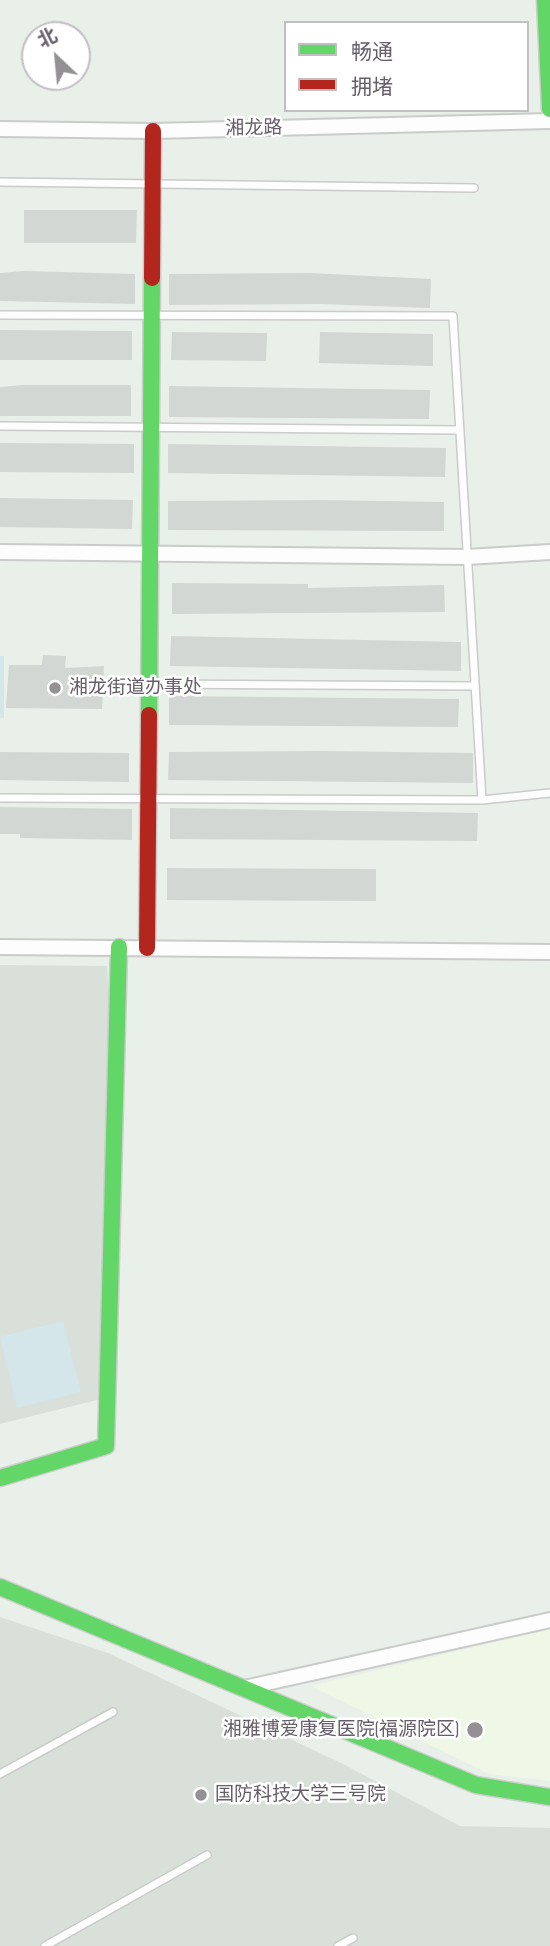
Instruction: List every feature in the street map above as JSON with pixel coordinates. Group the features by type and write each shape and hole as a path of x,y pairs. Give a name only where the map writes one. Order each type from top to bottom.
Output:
{"street":[{"path":"545,0 550,109"},
{"name":"湘龙路","path":"0,130 153,131 550,121"},
{"path":"146,948 153,131"},
{"path":"0,552 467,557 550,552"},
{"path":"0,947 550,952"},
{"path":"0,1478 106,1446 120,947"},
{"path":"0,1587 476,1785 550,1797"},
{"path":"244,1688 550,1620"}],"lane":[{"path":"0,183 474,188"},
{"path":"0,315 453,316 482,800"},
{"path":"0,426 460,429"},
{"path":"149,684 475,686"},
{"path":"0,797 482,800 550,793"},
{"path":"0,1774 113,1712"},
{"path":"45,1946 207,1855"},
{"path":"338,1946 353,1938"}],"shaded area":[{"path":"0,656 4,656 4,718 0,718"},
{"path":"0,965 107,966 109,1397 0,1424"},
{"path":"63,1321 81,1392 17,1408 0,1337"},
{"name":"国防科技大学三号院","path":"0,1617 108,1653 343,1764 460,1826 550,1828 550,1946 0,1946"},
{"name":"湘雅博爱康复医院(福源院区)","path":"550,1629 550,1781 489,1774 311,1686"}],"building":[{"path":"24,210 137,210 136,243 24,243"},
{"path":"24,271 135,274 135,304 0,301 0,273"},
{"path":"309,273 431,279 430,308 321,304 169,305 169,274"},
{"path":"0,330 132,331 132,360 0,360"},
{"path":"172,332 267,333 266,361 171,360"},
{"path":"320,332 433,334 433,366 319,363"},
{"path":"131,385 131,416 0,416 0,387"},
{"path":"169,386 430,390 429,419 169,417"},
{"path":"0,443 134,444 134,473 0,472"},
{"path":"168,444 446,448 445,477 168,473"},
{"path":"0,498 133,500 132,529 0,527"},
{"path":"168,501 444,502 444,531 168,530"},
{"path":"172,583 308,584 308,588 444,585 445,612 172,614"},
{"path":"171,636 461,642 461,671 170,666"},
{"name":"湘龙街道办事处","path":"43,655 66,656 65,668 104,666 102,709 6,708 9,665 42,665"},
{"path":"169,696 459,699 458,727 169,725"},
{"path":"0,752 129,753 129,782 0,780"},
{"path":"169,752 473,753 473,783 168,780"},
{"path":"0,807 132,809 132,840 20,838 20,834 0,834"},
{"path":"170,808 478,813 477,841 170,839"},
{"path":"167,868 376,869 376,901 167,900"}],"traffic: fast":[{"path":"545,0 550,109"},
{"path":"149,715 152,278"},
{"path":"0,1478 106,1446 119,947"},
{"path":"0,1587 476,1785 550,1797"}],"traffic: jam":[{"path":"152,278 153,131"},
{"path":"147,948 149,715"}],"place":[{"name":"湘龙街道办事处","path":"55,688"},
{"name":"湘雅博爱康复医院(福源院区)","path":"475,1730"},
{"name":"国防科技大学三号院","path":"201,1795"}]}
